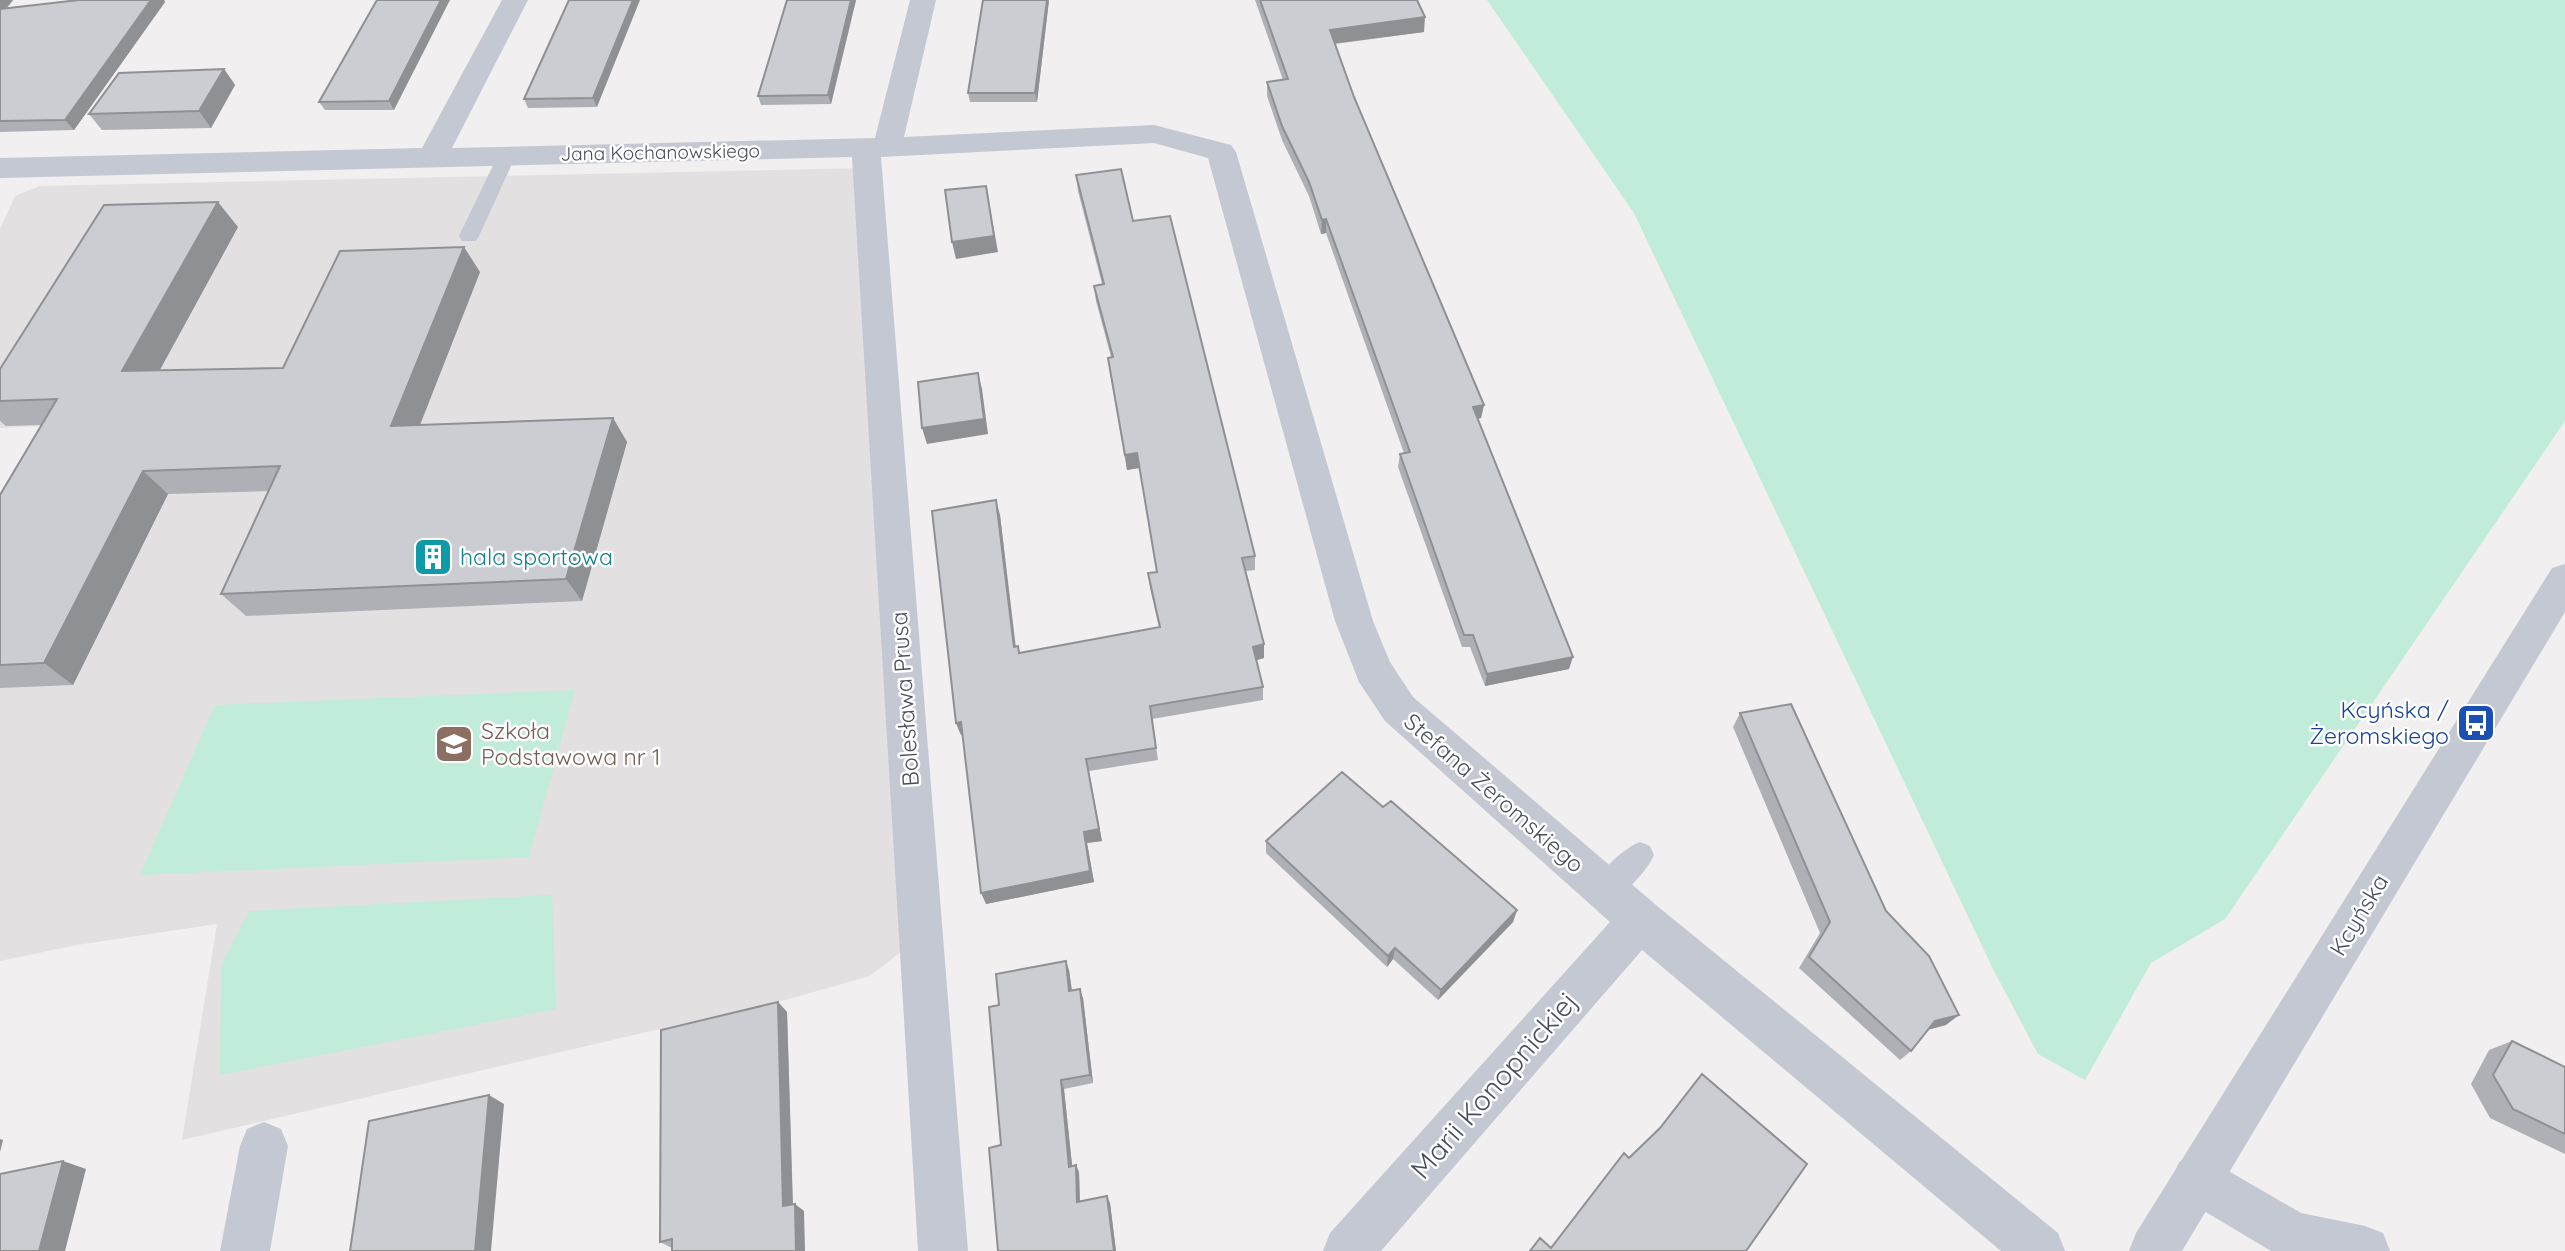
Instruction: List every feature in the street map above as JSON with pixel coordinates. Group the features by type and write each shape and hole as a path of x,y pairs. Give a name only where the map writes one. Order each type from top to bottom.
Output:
{"street":[{"path":"433,156 515,0"},
{"path":"876,147 923,0"},
{"name":"Jana Kochanowskiego","path":"0,167 876,147 1154,134 1221,152"},
{"name":"Bolesława Prusa","path":"876,147 943,1251"},
{"name":"Stefana Żeromskiego","path":"1221,152 1354,621 1373,670 1399,709 1640,920 2040,1251"},
{"name":"Kcyńska","path":"2154,1251 2565,579"},
{"name":"Marii Konopnickiej","path":"1348,1251 1640,920"},
{"path":"245,1251 264,1146"},
{"path":"2196,1179 2293,1236 2365,1251"}],"lane":[{"path":"469,236 507,155"},
{"path":"1605,890 1640,855"}],"shaded area":[{"name":"Szkoła Podstawowa nr 1","path":"867,168 921,936 870,976 789,999 182,1140 217,924 77,945 0,961 0,565 79,424 0,428 0,229 15,196 40,186"}],"green space":[{"path":"1487,0 2565,0 2565,421 2225,919 2151,963 2085,1080 2038,1054 1993,969 1634,213"},
{"path":"575,690 529,857 140,875 215,705"},
{"path":"552,895 556,1009 220,1075 221,965 249,911"}],"building":[{"path":"79,0 151,0 65,120 0,121 0,9"},
{"path":"377,0 441,0 389,101 319,102"},
{"path":"569,0 633,0 593,98 524,99"},
{"path":"787,0 851,0 828,95 758,96"},
{"path":"983,0 1047,0 1035,93 968,93"},
{"path":"1260,0 1417,0 1425,17 1330,30 1354,97 1484,405 1473,407 1573,657 1487,674 1473,635 1464,635 1400,454 1410,452 1326,219 1322,220 1309,182 1282,126 1267,82 1288,79"},
{"path":"224,69 199,111 89,114 119,73"},
{"path":"1121,169 1133,221 1170,216 1255,556 1242,558 1264,644 1253,647 1263,687 1150,706 1156,748 1086,759 1099,829 1084,832 1090,871 981,893 961,722 956,723 932,511 996,500 1014,647 1018,646 1019,653 1160,627 1148,573 1157,572 1137,453 1125,455 1108,358 1113,357 1094,286 1104,284 1076,175"},
{"path":"986,186 994,236 952,242 945,190"},
{"path":"218,202 122,371 283,368 340,251 464,247 391,426 613,418 566,579 221,594 280,466 143,471 44,663 0,665 0,495 57,399 0,401 0,369 104,205"},
{"path":"978,373 984,419 922,428 918,382"},
{"path":"1791,704 1886,911 1929,956 1959,1015 1935,1021 1911,1051 1809,957 1830,922 1740,713"},
{"path":"1342,772 1383,807 1391,801 1517,910 1441,990 1395,948 1388,956 1266,841"},
{"path":"1066,961 1069,991 1080,989 1090,1075 1061,1080 1069,1167 1076,1165 1077,1202 1107,1196 1114,1251 998,1251 989,1148 1001,1145 989,1007 999,1005 996,974"},
{"path":"778,1002 783,1206 795,1204 796,1251 672,1251 672,1239 660,1242 661,1030"},
{"path":"2512,1041 2565,1067 2565,1134 2513,1109 2493,1075"},
{"path":"1702,1074 1807,1164 1746,1251 1530,1251 1540,1238 1551,1248 1624,1153 1629,1158 1660,1128"},
{"path":"489,1095 475,1251 350,1251 369,1121"},
{"path":"63,1161 39,1251 0,1251 0,1174"}],"place":[{"name":"hala sportowa","path":"433,557"},
{"name":"Kcyńska / Żeromskiego","path":"2476,723"},
{"name":"Szkoła Podstawowa nr 1","path":"454,744"}]}
